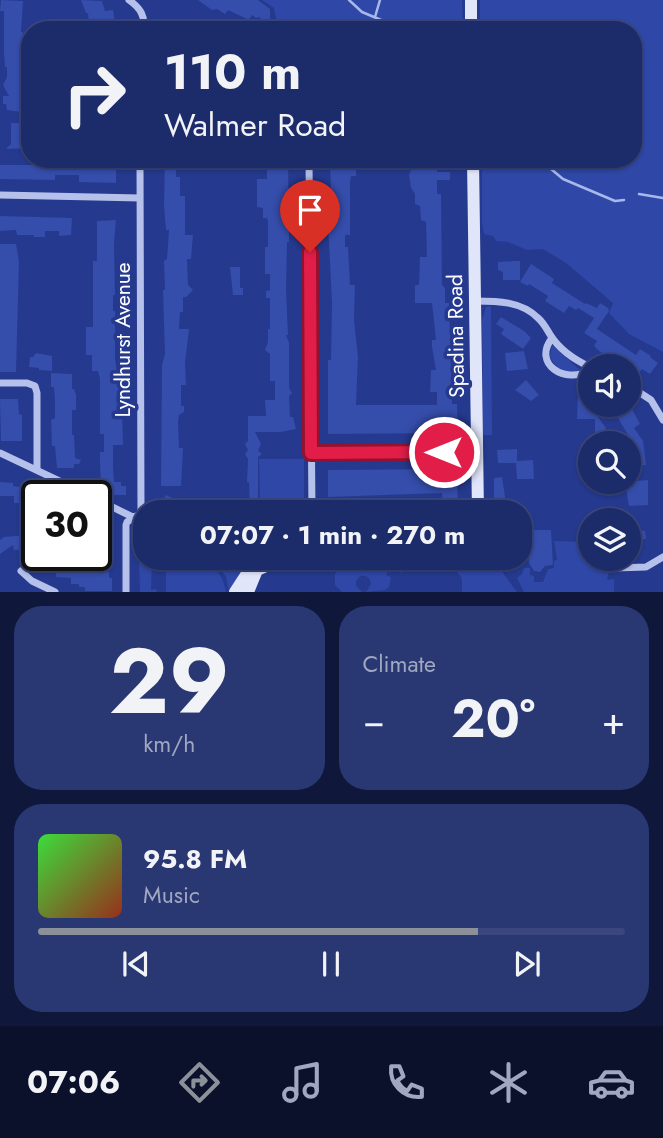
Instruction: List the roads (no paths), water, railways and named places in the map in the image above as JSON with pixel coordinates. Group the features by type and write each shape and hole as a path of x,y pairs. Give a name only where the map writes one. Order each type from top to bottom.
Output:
{"street":[{"path":"129,0 142,13 143,21"},
{"path":"471,0 471,21"},
{"name":"Lyndhurst Avenue","path":"140,168 141,500"},
{"path":"309,168 312,500"},
{"name":"Spadina Road","path":"473,168 478,500"},
{"path":"0,195 140,198"},
{"path":"475,301 507,302 519,306 537,317 552,338 578,360"},
{"path":"552,338 548,342 547,353 553,369 564,376 578,373"},
{"path":"0,383 27,383 34,386 37,393 37,470"},
{"path":"641,394 651,400 663,420"},
{"path":"311,453 477,452"},
{"path":"0,453 58,480"},
{"path":"112,507 133,517"},
{"name":"Lyndhurst Avenue","path":"125,592 125,525 133,519"},
{"path":"641,567 646,567 663,556"},
{"path":"235,592 246,575 257,570"},
{"path":"248,592 257,570"},
{"path":"21,571 32,581 55,592"}],"waterway":[{"path":"349,0 362,12 384,21"},
{"path":"375,17 380,0"},
{"path":"550,168 563,179 615,201 624,200"},
{"path":"639,194 663,198"}]}
